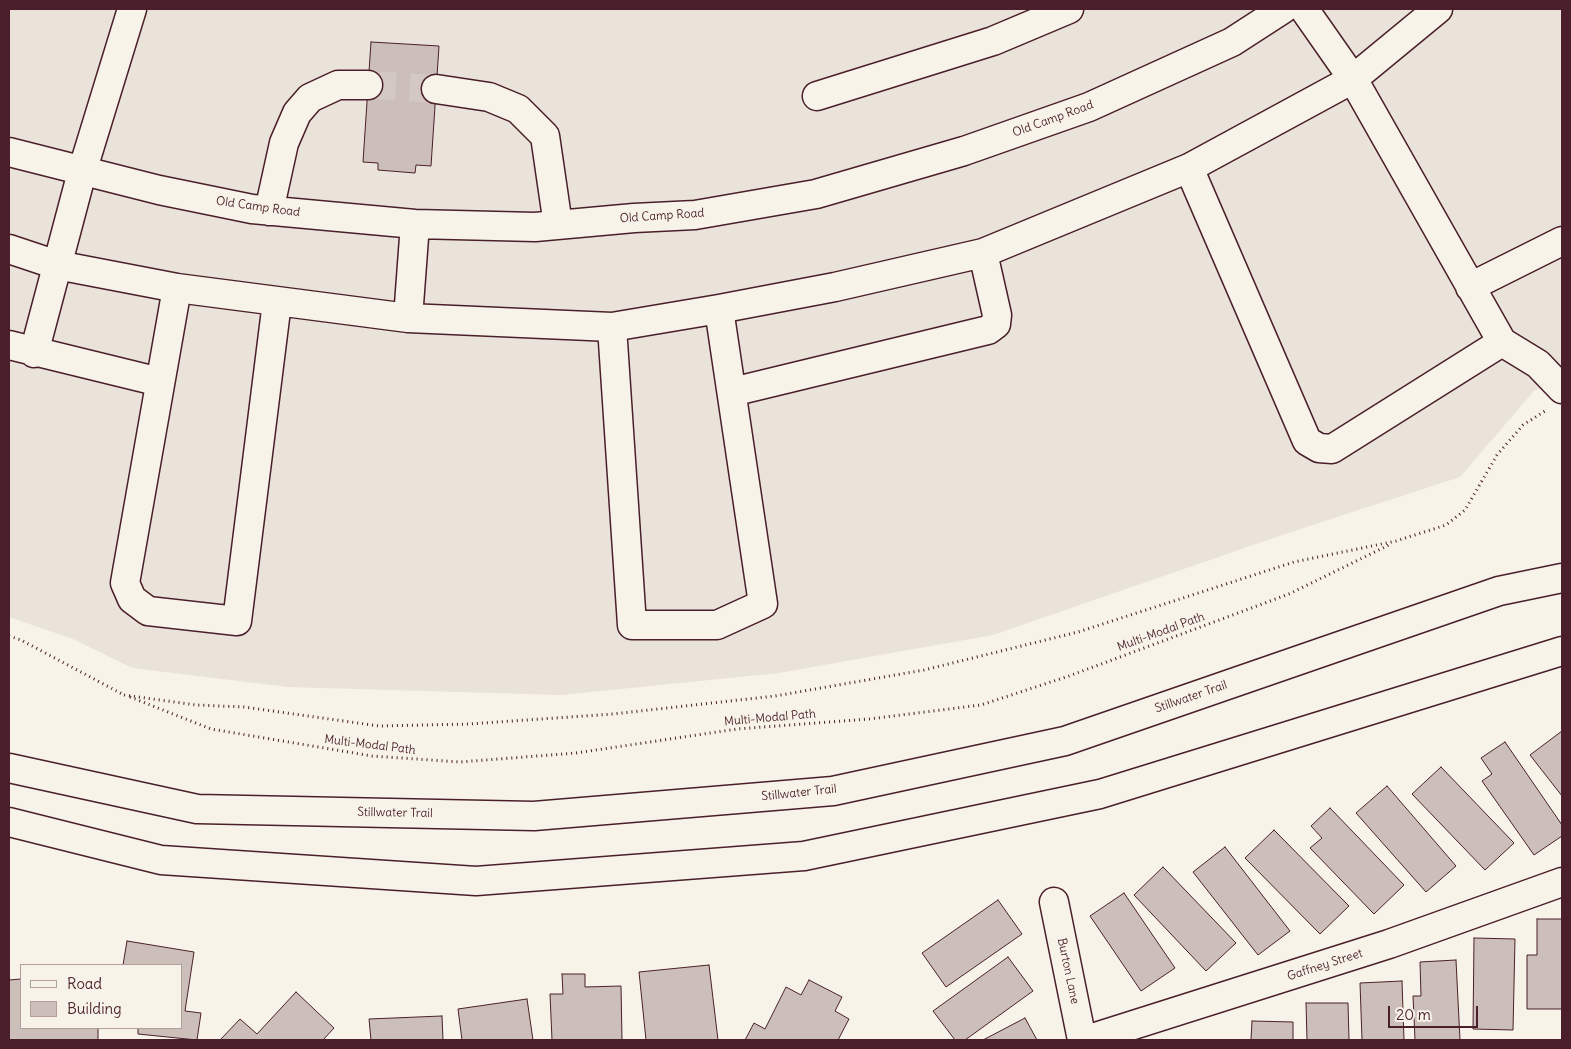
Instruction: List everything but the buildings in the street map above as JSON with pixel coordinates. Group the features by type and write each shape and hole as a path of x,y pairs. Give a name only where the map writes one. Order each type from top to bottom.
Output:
{"main road":[{"path":"132,9 82,172 58,265 21,349 160,382"},
{"path":"817,96 992,41 1069,9"},
{"name":"Old Camp Road","path":"9,152 159,190 269,210 415,224 536,227 634,218 695,215 816,194 964,151 1098,103 1232,42 1283,9"},
{"path":"1304,9 1352,79 1502,342 1538,364 1554,400"},
{"path":"9,250 58,265 177,288 408,318 612,327 719,309 835,287 983,253 1189,168 1352,79 1438,9"},
{"path":"269,210 284,143 297,113 310,98 338,85 368,86"},
{"path":"436,89 489,97 518,109 545,136 558,225"},
{"path":"1189,168 1306,442 1318,448 1332,449 1502,342"},
{"path":"408,318 415,224"},
{"path":"1470,287 1562,241"},
{"path":"732,392 988,330 996,324 997,315 983,253"},
{"path":"177,288 125,583 132,599 148,611 237,621 277,302"},
{"path":"612,327 632,625 717,624 763,604 719,309"},
{"name":"Stillwater Trail","path":"9,768 197,809 534,816 833,791 1065,740 1499,591 1562,578"},
{"path":"9,822 161,860 476,882 804,856 1100,794 1562,651"},
{"name":"Gaffney Street","path":"1086,1040 1389,944 1562,882"},
{"name":"Burton Lane","path":"1054,902 1082,1040"}],"path":[{"name":"Multi-Modal Path","path":"124,695 196,704 244,707 379,726 469,724 603,714 775,696 934,668 1078,632 1294,562 1396,541 1446,524 1465,510 1497,455 1522,425 1554,400"},
{"name":"Multi-Modal Path","path":"9,636 21,640 124,695 211,729 372,756 460,762 576,753 737,729 869,719 981,705 1069,676 1289,594 1396,541"}],"shaded area":[{"path":"9,9 1562,9 1562,379 1534,391 1460,477 1285,534 993,635 779,673 561,695 288,687 132,668 73,639 9,617"}],"tunnel":[{"path":"368,85 436,89"}]}
